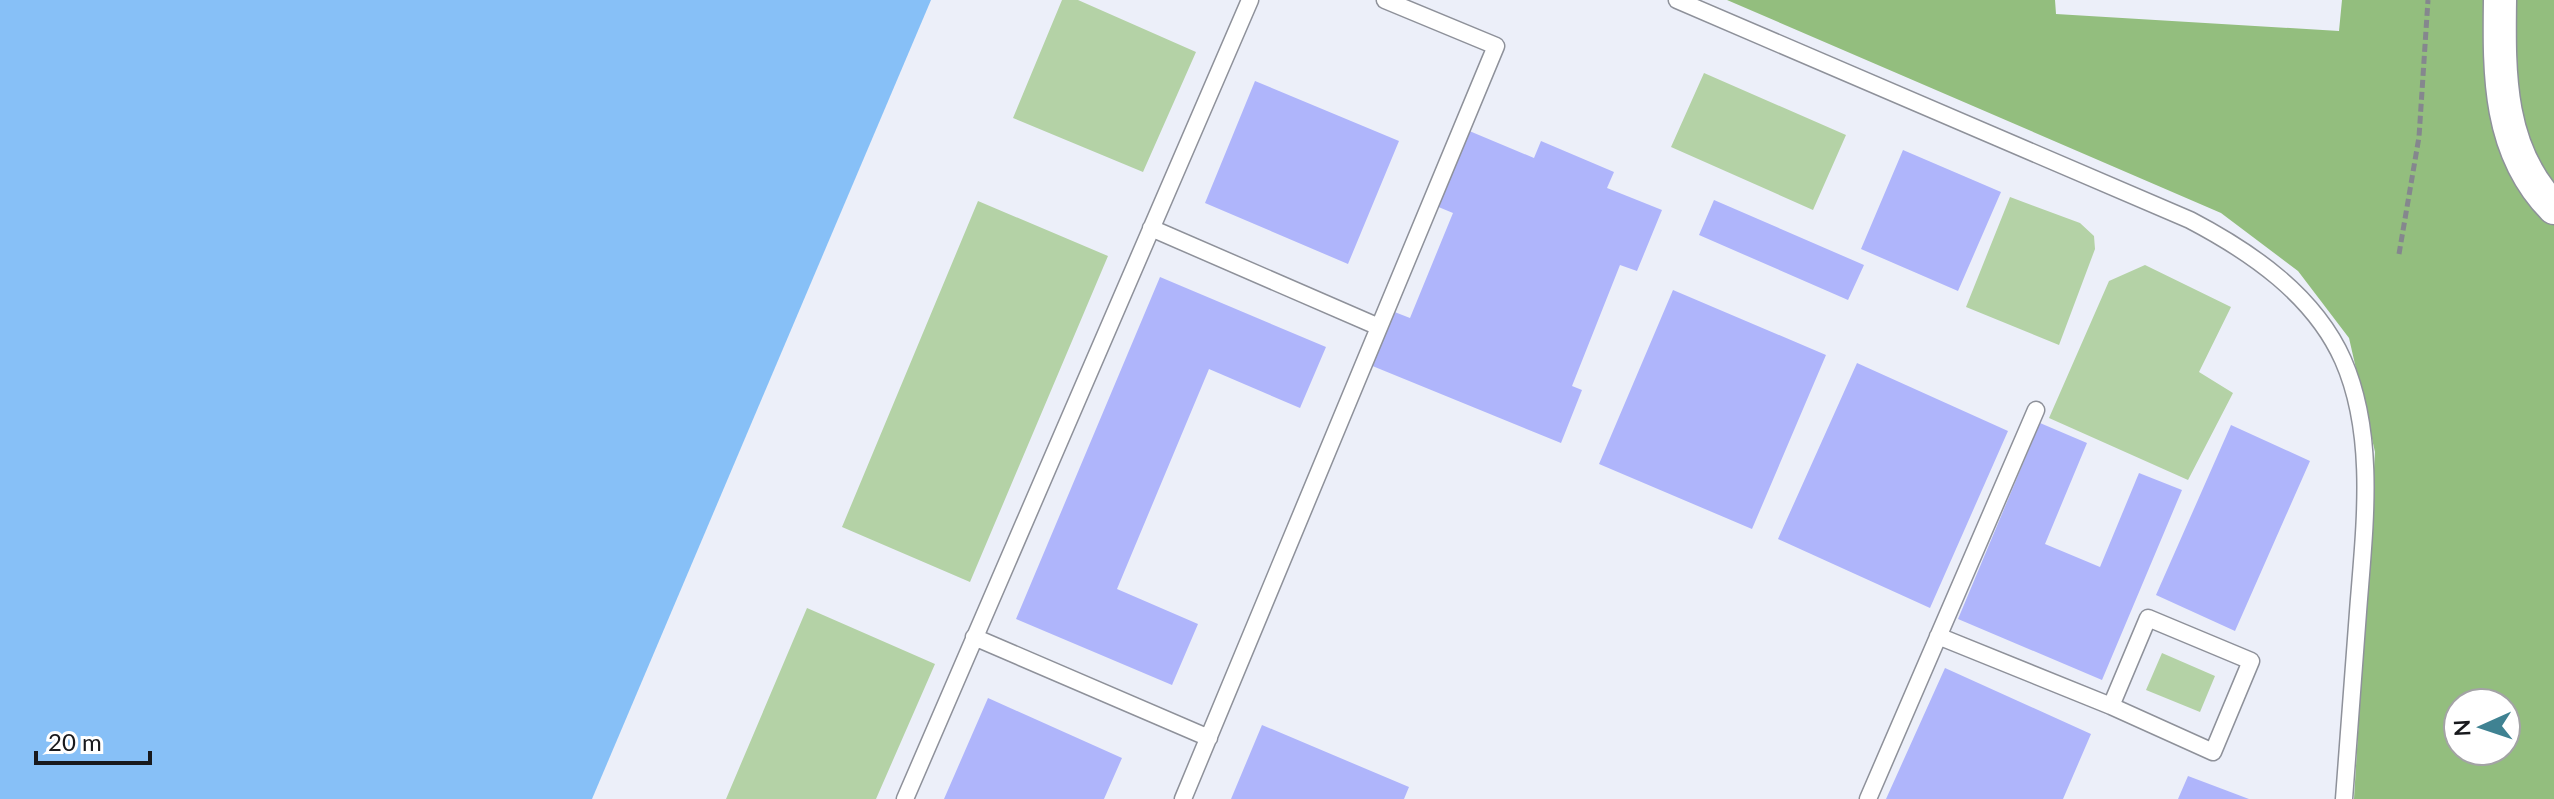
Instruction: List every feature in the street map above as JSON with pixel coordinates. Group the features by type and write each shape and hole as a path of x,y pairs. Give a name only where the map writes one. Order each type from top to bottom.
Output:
{"street":[{"path":"2500,0 2499,76 2510,137 2540,194 2554,208"}],"lane":[{"path":"905,799 1250,0"},
{"path":"1183,799 1496,46 1385,0"},
{"path":"1677,0 2190,220 2237,245 2277,276 2314,314 2343,360 2358,413 2366,471 2365,525 2344,799"},
{"path":"1151,228 1379,327"},
{"path":"1868,799 2036,410"},
{"path":"1938,636 2111,706 2213,752 2251,661 2148,618 2111,706"},
{"path":"974,637 1209,738"}],"path":[{"path":"2399,254 2419,137 2428,0"}],"green space":[{"path":"1062,0 1078,0 1196,52 1143,172 1013,118"},
{"path":"1727,0 2055,0 2056,14 2339,31 2342,0 2554,0 2554,799 2354,799 2375,452 2349,338 2298,271 2221,213"},
{"path":"1704,73 1846,135 1813,210 1671,147"},
{"path":"2010,197 2080,223 2094,236 2095,249 2059,345 1966,307"},
{"path":"978,201 1108,256 970,582 842,527"},
{"path":"2145,265 2231,307 2199,372 2233,393 2188,480 2049,418 2109,281"},
{"path":"807,608 935,664 876,799 726,799"},
{"path":"2162,653 2215,676 2200,712 2146,690"}],"water":[{"path":"0,0 931,0 592,799 0,799"}],"building":[{"path":"1255,81 1399,141 1348,264 1205,203"},
{"path":"1467,130 1534,158 1541,141 1614,172 1607,188 1662,210 1637,271 1620,265 1572,386 1582,390 1561,443 1370,365 1392,311 1410,318 1453,213 1436,206"},
{"path":"1903,150 2001,192 1958,291 1861,249"},
{"path":"1714,200 1864,265 1848,300 1699,235"},
{"path":"1160,277 1326,347 1300,408 1209,369 1117,589 1198,624 1172,685 1016,619"},
{"path":"1673,290 1826,355 1752,529 1599,464"},
{"path":"1857,363 2008,431 1930,608 1778,539"},
{"path":"2040,423 2087,443 2045,544 2100,567 2139,473 2182,490 2102,680 1958,619"},
{"path":"2231,425 2310,461 2235,631 2156,595"},
{"path":"1945,668 2091,734 2063,799 1886,799"},
{"path":"988,698 1122,758 1104,799 944,799"},
{"path":"1262,725 1409,787 1404,799 1231,799"},
{"path":"2188,776 2249,799 2178,799"}]}
